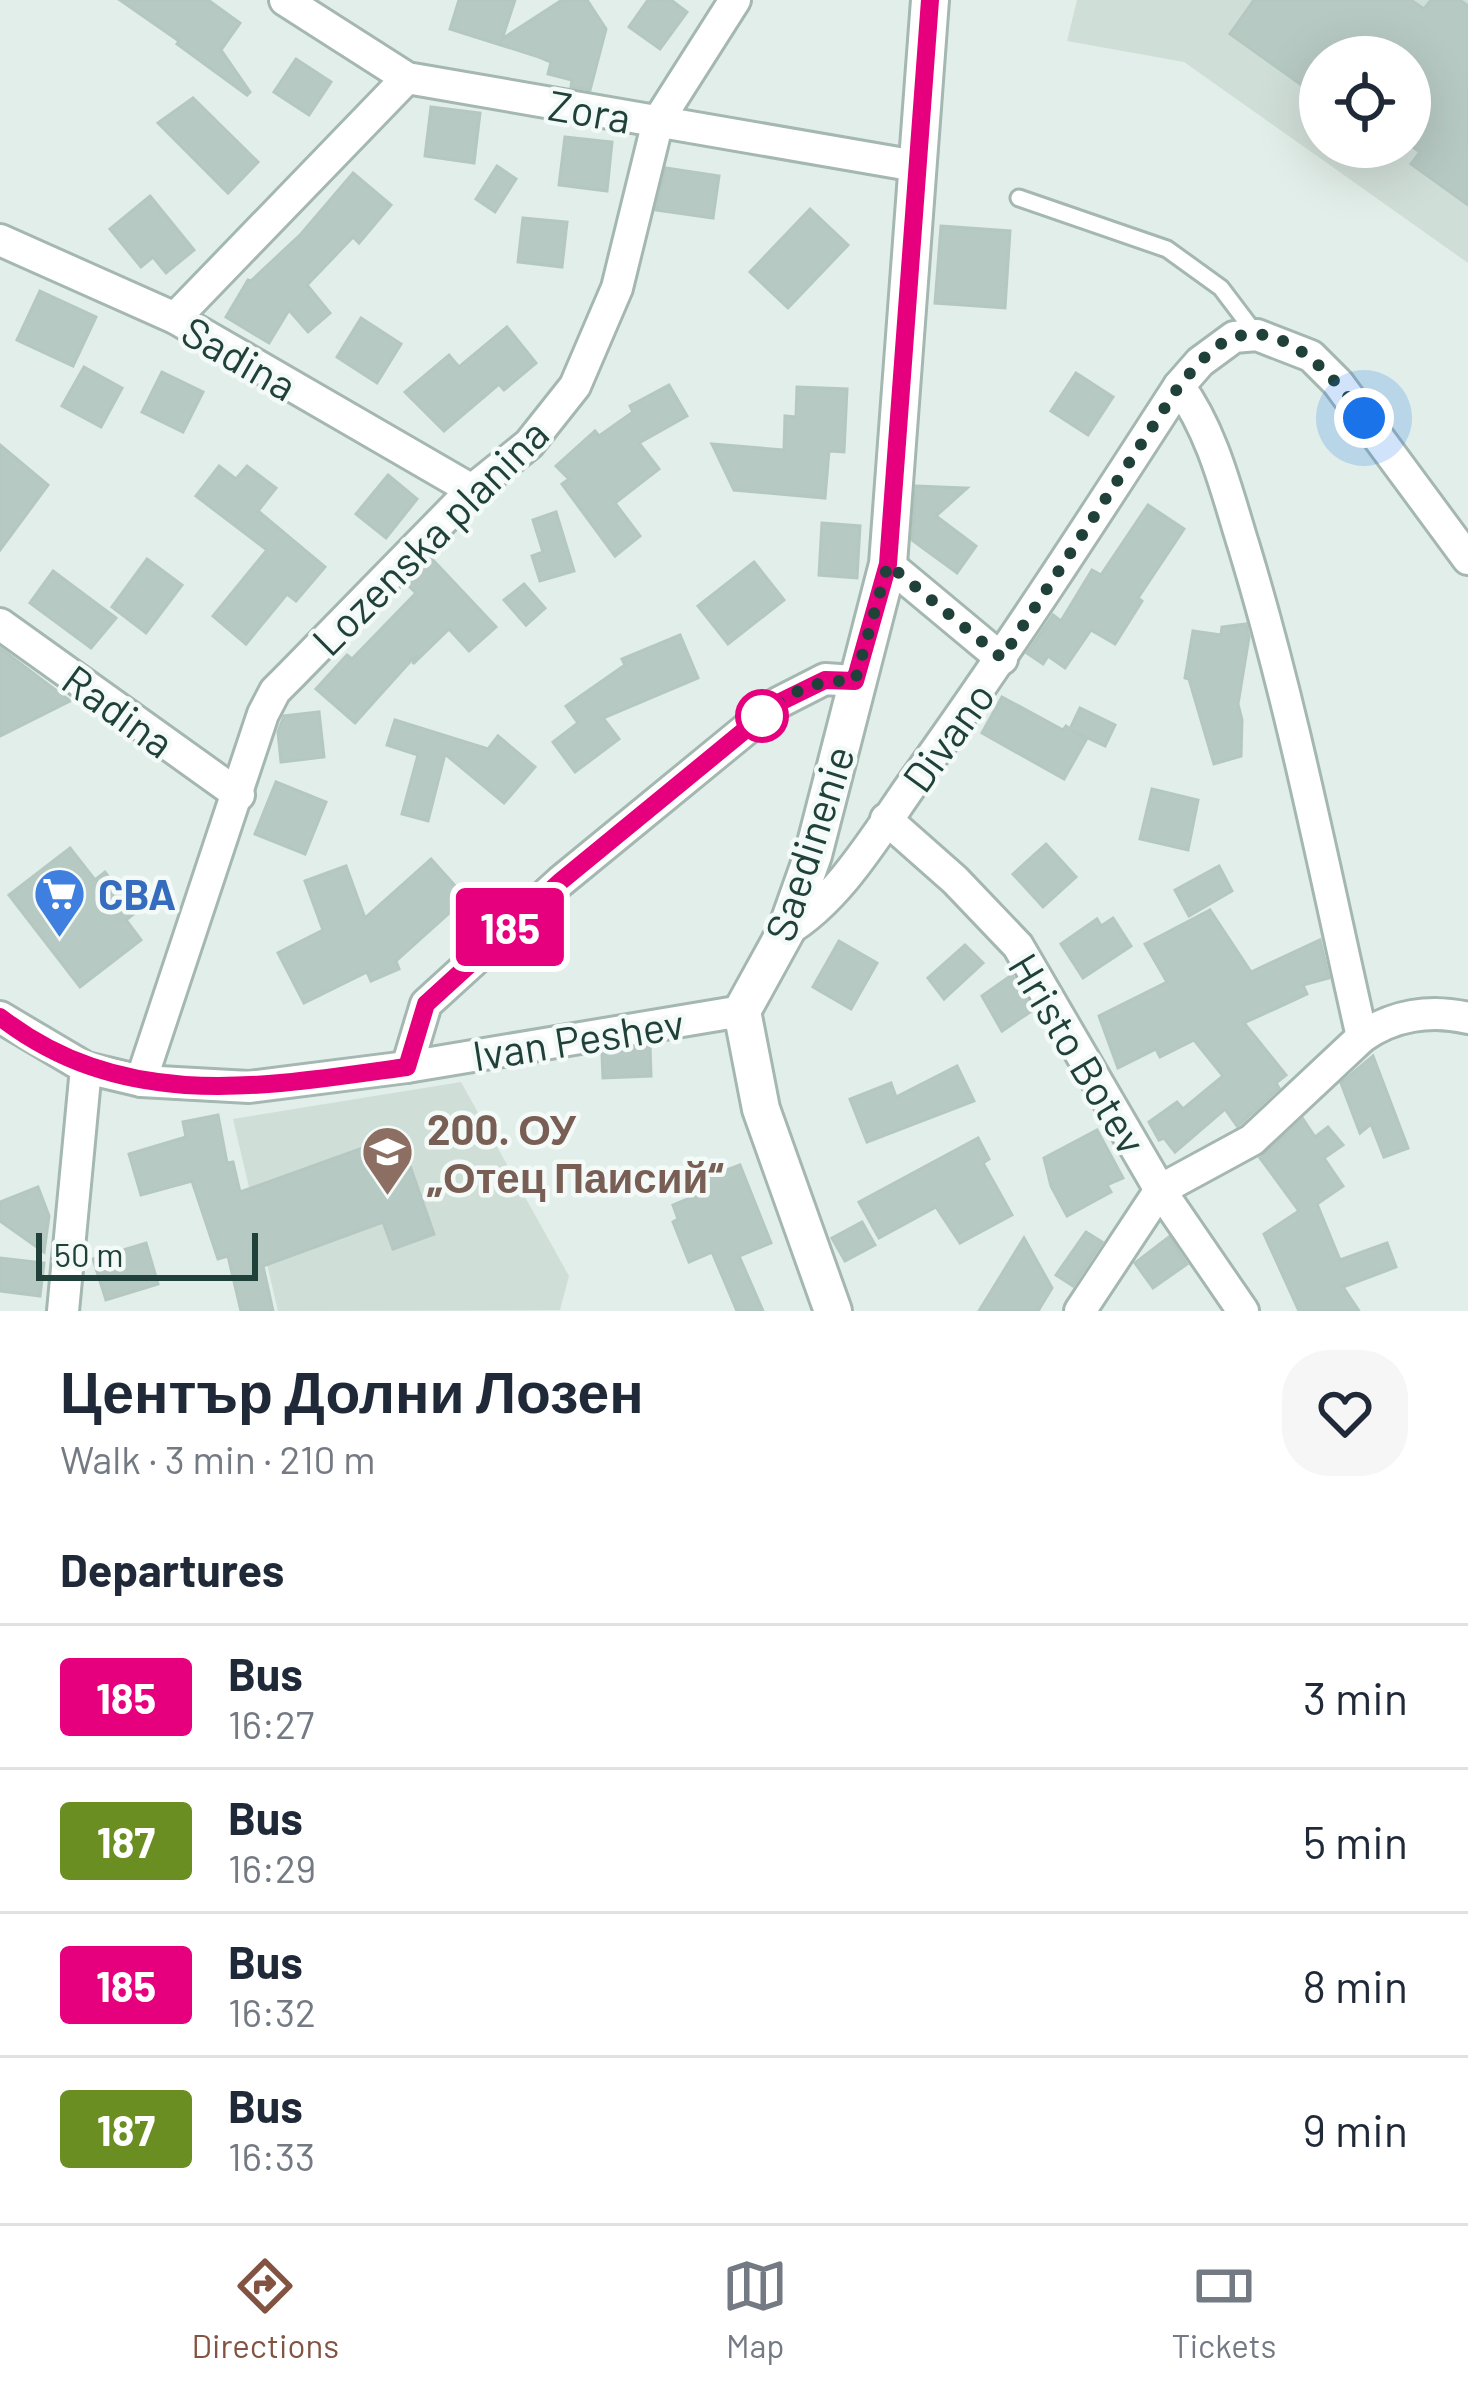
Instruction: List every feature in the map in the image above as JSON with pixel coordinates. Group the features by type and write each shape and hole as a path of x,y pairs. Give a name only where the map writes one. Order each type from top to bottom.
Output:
{"street":[{"name":"Zora","path":"285,0 407,79 916,166"},
{"name":"Lozenska planina","path":"141,1081 262,714 275,691 472,490 529,444 575,386 617,288 658,122 735,0"},
{"name":"Saedinenie","path":"742,1011 786,932 813,855 888,564 930,0"},
{"path":"175,318 407,79"},
{"name":"Sadina","path":"0,240 175,318 472,490"},
{"path":"1257,335 1311,356 1338,382 1468,559"},
{"name":"Divano","path":"786,932 813,915 1002,658 1179,386 1200,362 1234,337 1257,335"},
{"path":"1179,386 1193,405 1209,444 1270,632 1362,1037"},
{"path":"888,564 1002,658"},
{"name":"Radina","path":"0,625 239,795"},
{"path":"407,1067 426,1004 561,881 778,703 825,680 855,681"},
{"name":"Hristo Botev","path":"886,819 955,880 1018,946 1160,1190 1243,1311"},
{"path":"742,1011 761,1109 833,1311"},
{"name":"Ivan Peshev","path":"0,1017 86,1068 141,1081 249,1087 407,1067 742,1011"},
{"path":"1080,1311 1160,1190 1252,1140 1362,1037 1404,1018 1442,1012 1468,1018"},
{"path":"63,1311 86,1068"}],"lane":[{"path":"1019,198 1167,250 1221,288 1257,335"}],"shaded area":[{"path":"1077,0 1468,0 1468,263 1334,168 1431,168 1431,36 1299,36 1299,143 1184,62 1067,41"},
{"name":"200. ОУ „Отец Паисий“","path":"461,1082 569,1276 560,1310 278,1311 233,1119"}],"building":[{"path":"120,0 208,0 240,23 221,50 250,92 247,95"},
{"path":"459,0 515,0 502,39 562,0 587,0 606,29 590,90 571,87 572,80 548,74 551,62 450,29"},
{"path":"648,0 671,0 687,12 660,49 629,27"},
{"path":"1254,0 1411,0 1424,9 1431,0 1460,0 1468,6 1468,205 1417,168 1431,168 1431,36 1299,36 1299,83 1230,34"},
{"path":"296,59 331,82 309,115 274,92"},
{"path":"193,98 258,162 228,193 158,123"},
{"path":"431,107 480,113 474,163 425,156"},
{"path":"565,137 612,142 607,191 559,185"},
{"path":"497,166 516,179 495,212 476,199"},
{"path":"666,168 719,176 713,218 656,210"},
{"path":"353,173 391,205 359,243 353,237 307,285 330,313 308,332 289,310 269,343 226,317 248,280 301,234"},
{"path":"150,196 194,250 166,273 153,257 141,267 110,229"},
{"path":"810,209 848,245 788,308 750,272"},
{"path":"523,218 567,222 562,267 518,262"},
{"path":"941,226 1010,231 1005,308 935,303"},
{"path":"40,291 96,317 73,366 17,340"},
{"path":"361,318 401,344 377,383 337,357"},
{"path":"507,327 536,363 504,390 499,384 444,431 405,392 449,355 459,367"},
{"path":"84,367 122,388 101,427 62,406"},
{"path":"162,372 203,392 183,432 142,412"},
{"path":"1076,373 1113,397 1088,435 1051,411"},
{"path":"669,385 687,416 639,443 659,469 615,503 640,536 615,556 562,484 569,479 556,466 595,431 599,436 633,412 630,406"},
{"path":"797,387 847,389 844,452 829,451 825,498 734,490 712,444 784,450 785,416 796,417"},
{"path":"0,445 48,485 0,550"},
{"path":"219,466 236,479 247,466 276,488 258,511 325,567 296,601 287,594 246,644 213,616 267,550 196,496"},
{"path":"388,475 417,499 386,538 356,514"},
{"path":"916,486 967,488 936,516 976,546 957,573 912,540"},
{"path":"1148,505 1184,529 1138,598 1142,601 1115,644 1091,630 1065,668 1048,656 1043,664 1027,653 1053,615 1061,621 1092,570 1101,575"},
{"path":"556,512 574,571 540,581 532,556 543,552 533,520"},
{"path":"822,523 860,526 857,578 819,575"},
{"path":"147,559 182,585 146,633 112,607"},
{"path":"432,559 496,627 469,651 449,629 413,664 416,655 355,723 316,689 416,593 407,584"},
{"path":"754,562 784,600 728,644 698,606"},
{"path":"53,571 116,618 91,648 30,603"},
{"path":"524,584 545,608 526,625 504,600"},
{"path":"1246,624 1249,637 1238,704 1241,756 1214,764 1185,678 1193,631 1221,635 1222,627"},
{"path":"680,635 698,678 603,718 619,739 575,772 553,742 578,723 566,706 625,665 622,659"},
{"path":"0,648 70,701 0,736"},
{"path":"1002,697 1063,730 1070,729 1080,708 1115,725 1105,746 1073,731 1086,740 1064,779 982,733"},
{"path":"319,712 324,757 281,762 278,732 284,716"},
{"path":"395,720 488,749 498,736 535,767 504,803 445,754 428,821 402,814 418,755 387,745"},
{"path":"276,782 326,802 305,854 255,834"},
{"path":"1152,789 1198,800 1188,850 1140,839"},
{"path":"1046,844 1076,877 1043,907 1013,874"},
{"path":"70,848 95,880 105,872 136,912 126,920 141,940 80,987 9,895"},
{"path":"431,859 466,898 396,961 399,969 371,981 367,972 304,1003 278,953 323,930 305,881 346,866 365,918"},
{"path":"1219,866 1232,891 1189,916 1175,890"},
{"path":"1210,910 1251,972 1320,940 1329,978 1303,985 1307,994 1244,1023 1286,1075 1276,1083 1279,1088 1237,1126 1225,1109 1175,1152 1164,1138 1159,1140 1149,1122 1177,1102 1183,1109 1223,1076 1194,1040 1160,1057 1156,1049 1118,1068 1099,1016 1167,982 1145,944"},
{"path":"1113,918 1131,946 1083,978 1061,944 1097,919 1101,926"},
{"path":"839,941 877,963 851,1009 813,987"},
{"path":"965,945 983,963 944,999 928,978"},
{"path":"1012,975 1033,1010 1002,1031 982,996"},
{"path":"650,1046 651,1076 603,1078 602,1054"},
{"path":"1373,1056 1408,1148 1384,1157 1371,1124 1360,1133 1341,1083"},
{"path":"957,1066 974,1101 867,1142 850,1099 891,1083 896,1097"},
{"path":"218,1115 227,1163 233,1162 240,1192 399,1135 434,1234 393,1249 383,1222 263,1266 273,1311 241,1311 228,1256 218,1259 192,1181 141,1195 129,1154 186,1137 183,1122"},
{"path":"1303,1119 1315,1137 1328,1127 1343,1145 1324,1158 1343,1186 1317,1204 1340,1260 1387,1243 1396,1267 1343,1287 1359,1311 1299,1311 1264,1234 1299,1211 1260,1158"},
{"path":"1097,1130 1123,1178 1107,1185 1111,1192 1067,1216 1051,1186 1044,1158"},
{"path":"978,1138 989,1159 983,1163 1012,1215 960,1243 936,1207 879,1238 859,1202"},
{"path":"740,1165 771,1243 739,1256 763,1311 737,1311 712,1252 689,1262 673,1222 678,1219 673,1205 704,1192 700,1180"},
{"path":"38,1187 49,1216 44,1252 0,1221 0,1202"},
{"path":"862,1222 875,1245 845,1261 832,1238"},
{"path":"1086,1232 1102,1242 1073,1286 1056,1275"},
{"path":"1169,1237 1187,1264 1153,1288 1135,1263"},
{"path":"1024,1238 1052,1288 1038,1311 979,1311"},
{"path":"146,1243 158,1284 106,1300 93,1259"},
{"path":"0,1258 44,1263 40,1296 0,1291"}],"bus line":[{"name":"185","path":"0,1017 86,1068 141,1081 249,1087 407,1067 426,1004 561,881 778,703 825,680 855,681 888,564 930,0"}],"place":[{"name":"CBA","path":"59,939"},
{"name":"200. ОУ „Отец Паисий“","path":"388,1198"}],"route":[{"path":"762,716 825,680 855,681 888,564 1002,658 1179,386 1200,362 1234,337 1257,335 1311,356 1338,382 1364,418"}]}
